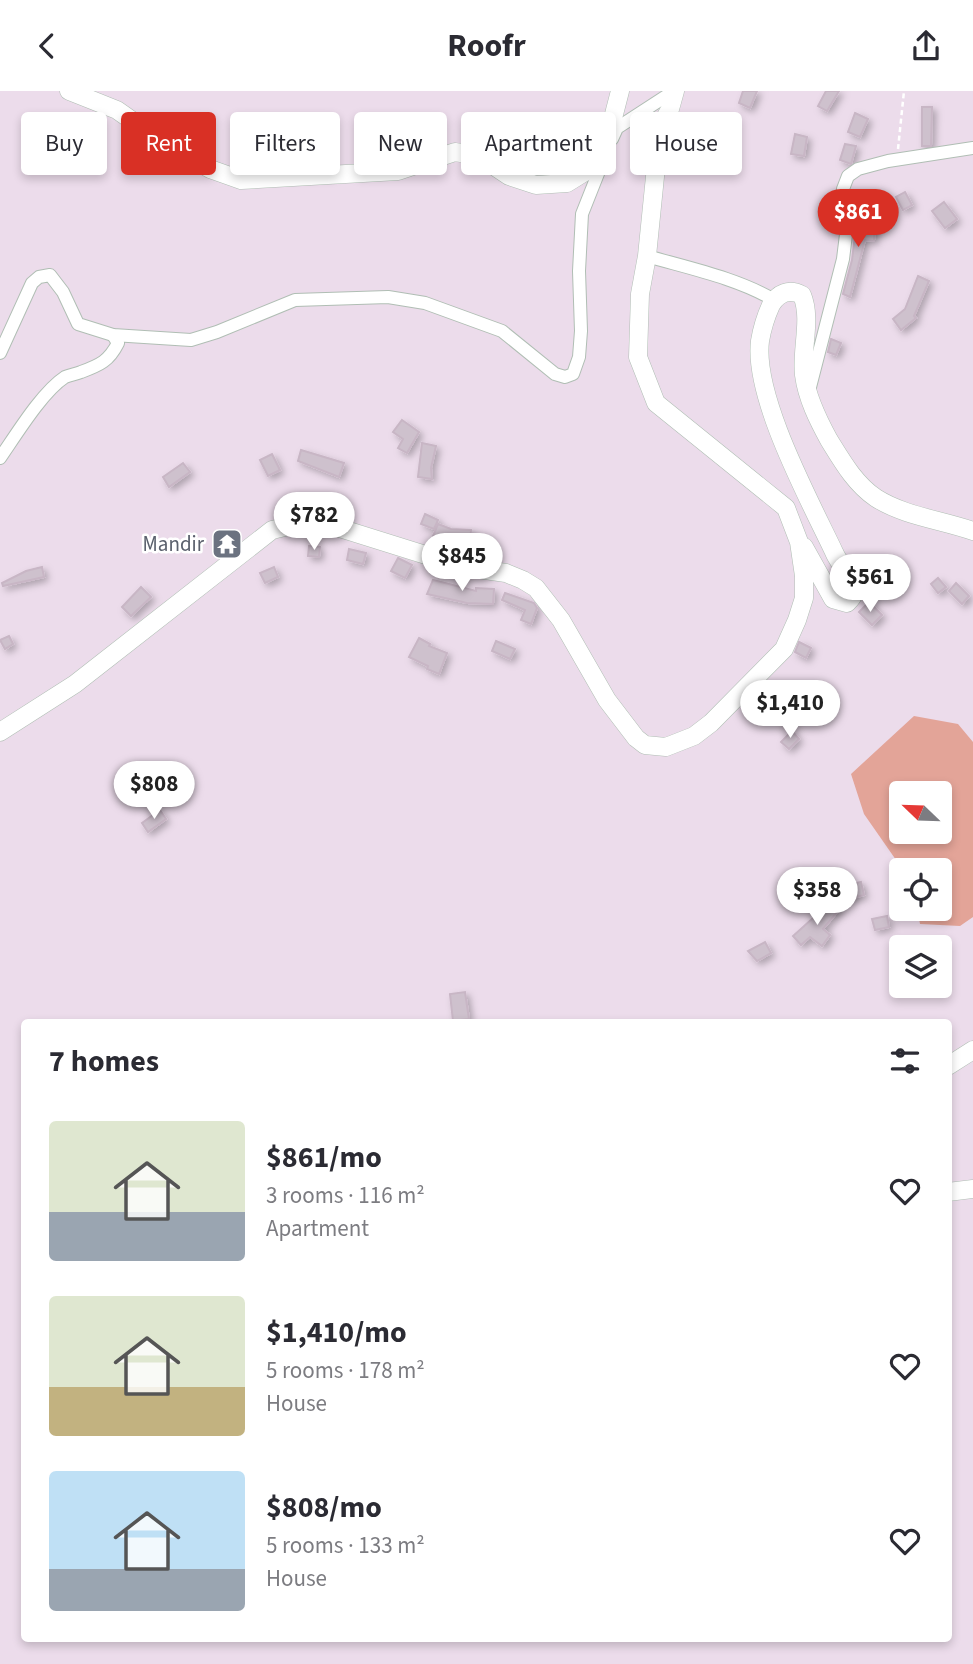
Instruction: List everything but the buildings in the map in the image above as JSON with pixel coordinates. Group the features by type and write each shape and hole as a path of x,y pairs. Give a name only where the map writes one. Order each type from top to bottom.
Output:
{"main road":[{"path":"69,91 117,110 161,141 210,169 241,180 398,171 455,152 479,156 509,176 536,185 567,183 588,170 605,149 620,91"},
{"path":"0,732 75,684 272,530 308,525 333,526 464,568 506,573 536,588 561,620 607,700 636,738 645,745 666,747 694,736 711,723 784,649 804,598 804,576 799,542 786,508 656,403 638,357 639,293 647,256 660,127 670,109 675,91"},
{"path":"799,542 807,550 833,599 847,603 852,599 852,584 837,560 789,455 763,382 760,342 765,321 774,300 789,291 802,295 804,302 803,356 808,394 820,424 844,466 876,498 973,531"},
{"path":"952,1063 973,1050"},
{"path":"952,1192 973,1189"}],"street":[{"path":"0,353 32,283 39,277 50,275 63,292 78,324 113,335 191,340 295,300 387,297 425,303 474,319 502,331 555,374 565,377 573,374 577,367 582,331 579,271 582,214 617,128 675,91"},
{"path":"808,394 843,259 848,218 844,189 848,176 858,169 897,159 973,148"},
{"path":"647,256 688,266 743,285 774,300"},
{"path":"0,458 26,420 66,376 110,359 118,344 113,335"}],"path":[{"path":"897,159 904,91"}],"shaded area":[{"path":"914,716 958,724 973,742 973,917 960,926 920,924 919,921 952,921 952,858 895,858 864,814 851,774"}],"place":[{"name":"Mandir","path":"227,544"}]}
